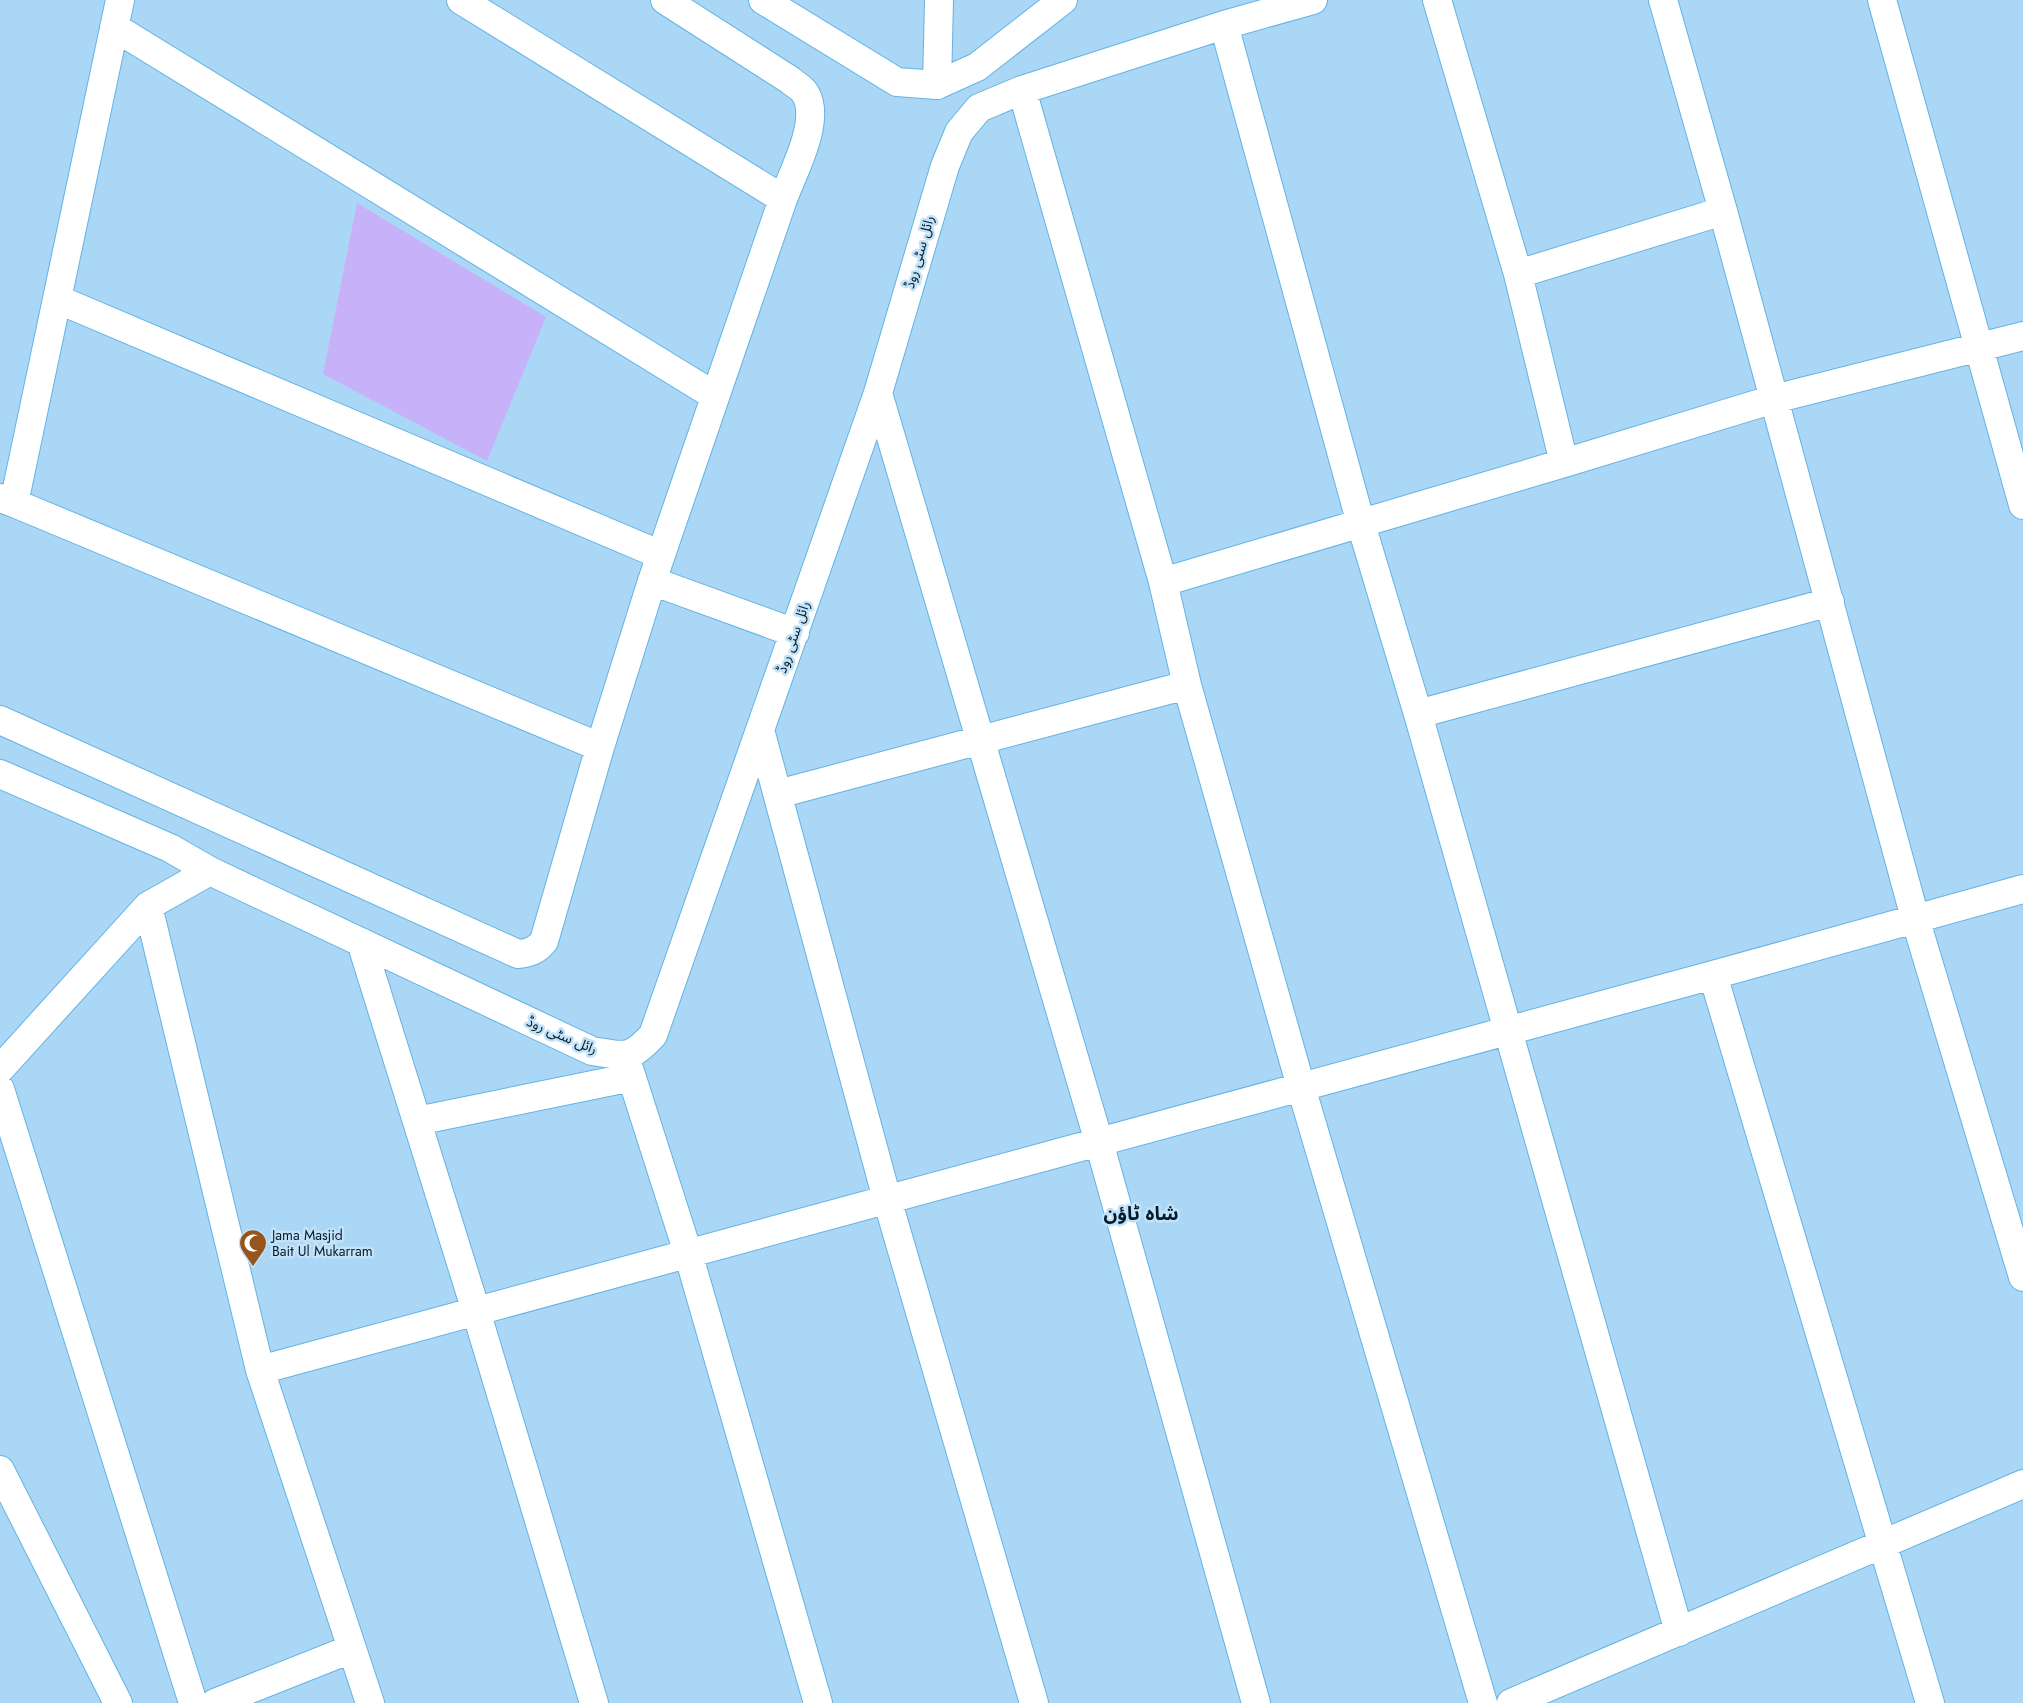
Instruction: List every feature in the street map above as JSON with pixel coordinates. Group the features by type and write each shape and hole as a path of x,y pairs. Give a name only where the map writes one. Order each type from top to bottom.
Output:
{"street":[{"path":"120,0 57,299 7,500 600,747"},
{"path":"461,0 783,199"},
{"path":"0,720 518,954 528,953 537,949 544,942 600,747 652,581 783,199 810,132 810,112 805,93 790,80 665,0"},
{"path":"763,0 897,82 937,85 977,67 1063,0"},
{"path":"937,85 939,0"},
{"name":"رائل سٹی روڈ","path":"0,774 170,848 210,870 361,942 592,1051 628,1066 638,1050 653,1035 878,393 945,166 960,132 979,108 1022,90 1224,25 1313,0"},
{"path":"1437,0 1518,274 1564,463"},
{"path":"1663,0 1723,211 1915,918 2023,1277"},
{"path":"1882,0 2023,504"},
{"path":"1224,25 1361,524 1418,714 1679,1632"},
{"path":"114,27 715,396"},
{"path":"1022,90 1163,582 1188,685 1301,1087 1483,1703"},
{"path":"1518,274 1723,211"},
{"path":"57,299 661,555"},
{"path":"1163,582 1564,463 1774,398 2023,336"},
{"path":"878,393 979,741 1099,1142 1256,1703"},
{"path":"652,581 795,633"},
{"path":"1418,714 1830,602"},
{"path":"778,794 1188,685"},
{"path":"760,730 887,1199 1034,1703"},
{"path":"0,1068 148,906 210,870"},
{"path":"260,1370 2023,889"},
{"path":"148,906 260,1370 370,1703"},
{"path":"361,942 476,1311 594,1703"},
{"path":"1713,975 1930,1703"},
{"path":"417,1121 628,1066 688,1254 818,1703"},
{"path":"0,1089 193,1703"},
{"path":"0,1470 118,1703"},
{"path":"1511,1703 2023,1484"},
{"path":"214,1703 351,1648"}],"shaded area":[{"path":"357,203 546,317 487,461 323,374"}],"place":[{"name":"Jama Masjid Bait Ul Mukarram","path":"253,1267"}],"district":[{"name":"شاہ ٹاؤن","path":"1141,1213"}]}
